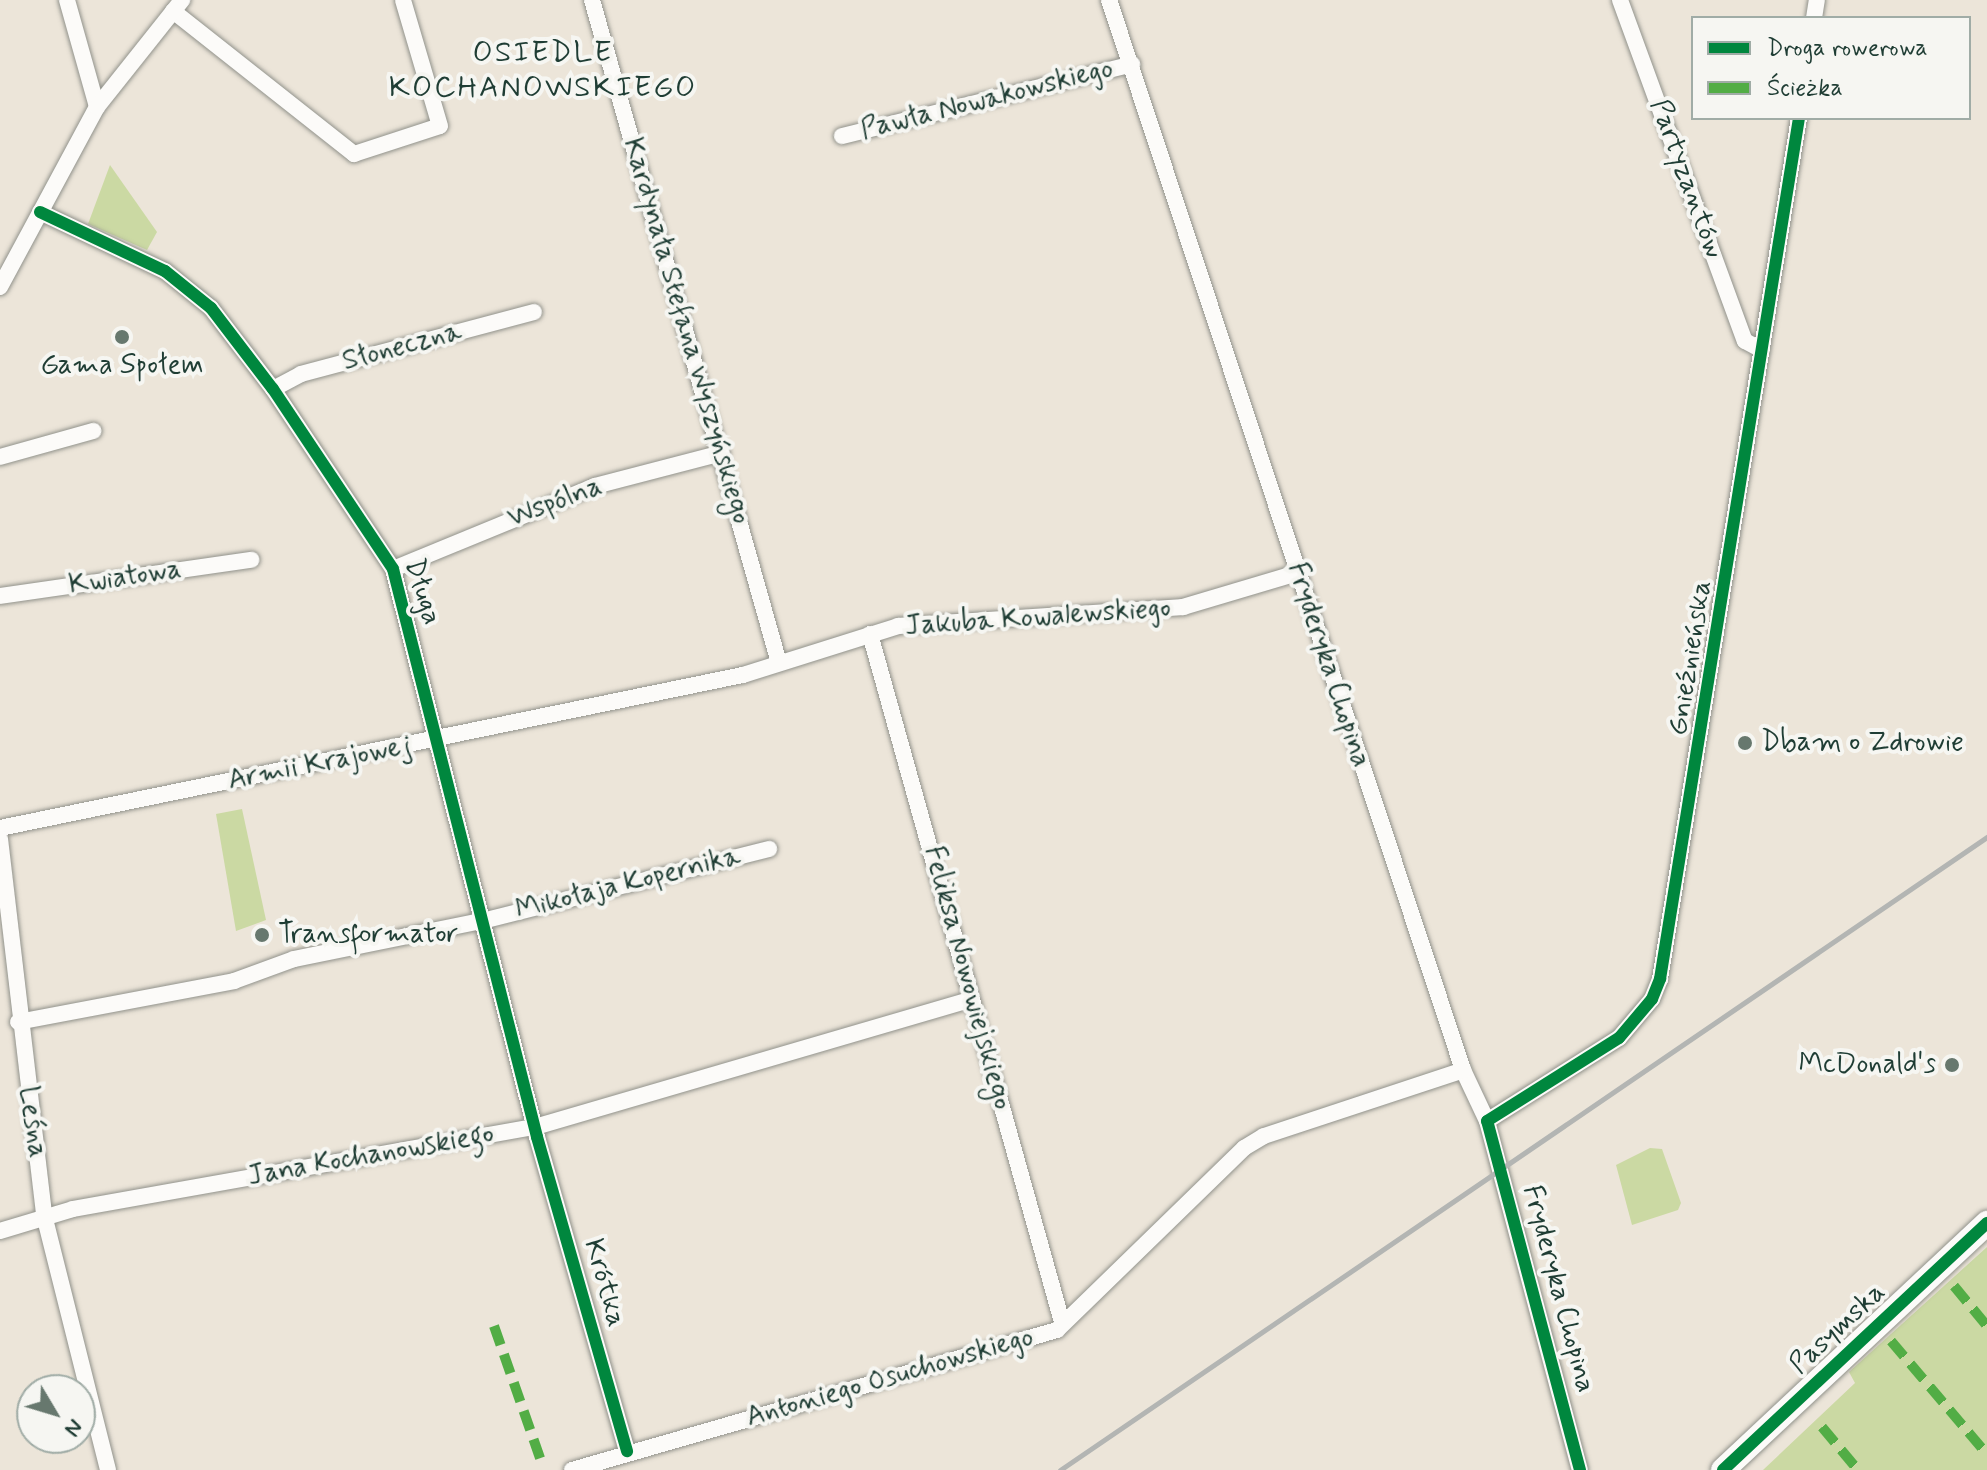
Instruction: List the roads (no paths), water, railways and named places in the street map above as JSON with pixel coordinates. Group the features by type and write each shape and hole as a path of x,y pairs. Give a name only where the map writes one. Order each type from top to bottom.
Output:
{"main road":[{"name":"Pasymska","path":"1723,1470 1987,1223"}],"street":[{"path":"67,0 97,107"},
{"path":"0,287 97,107 178,6 354,154 440,126 403,0"},
{"name":"Kardynała Stefana Wyszyńskiego","path":"592,0 779,663"},
{"name":"Fryderyka Chopina","path":"1109,0 1463,1070 1487,1121 1580,1470"},
{"name":"Partyzantów","path":"1620,0 1745,341 1762,350"},
{"name":"Pawła Nowakowskiego","path":"842,136 1132,64"},
{"name":"Gnieźnieńska","path":"1487,1121 1612,1044 1642,1012 1660,979 1799,120"},
{"name":"Długa","path":"40,212 165,271 189,288 273,389 393,569 486,920 535,1127"},
{"name":"Słoneczna","path":"273,389 301,374 534,312"},
{"path":"0,457 93,431"},
{"name":"Wspólna","path":"393,569 595,486 722,453"},
{"name":"Kwiatowa","path":"0,596 251,560"},
{"name":"Jakuba Kowalewskiego","path":"779,663 898,626 1183,607 1297,573"},
{"name":"Feliksa Nowowiejskiego","path":"870,634 920,802 970,1000 1062,1322"},
{"name":"Armii Krajowej","path":"0,828 440,740 779,663"},
{"name":"Leśna","path":"0,839 18,1022 44,1215 108,1470"},
{"name":"Mikołaja Kopernika","path":"18,1022 234,981 294,959 486,920 769,849"},
{"name":"Jana Kochanowskiego","path":"0,1231 44,1215 535,1127 970,1000"},
{"name":"Antoniego Osuchowskiego","path":"572,1470 627,1451 1049,1333 1244,1148 1264,1136 1463,1070"},
{"name":"Krótka","path":"535,1127 627,1451"}],"railway":[{"path":"1060,1470 1987,837"}],"place":[{"name":"Gama Społem","path":"122,337"},
{"name":"Dbam o Zdrowie","path":"1745,743"},
{"name":"Transformator","path":"262,935"},
{"name":"McDonald's","path":"1952,1065"}],"district":[{"name":"OSIEDLE KOCHANOWSKIEGO","path":"543,70"}]}
